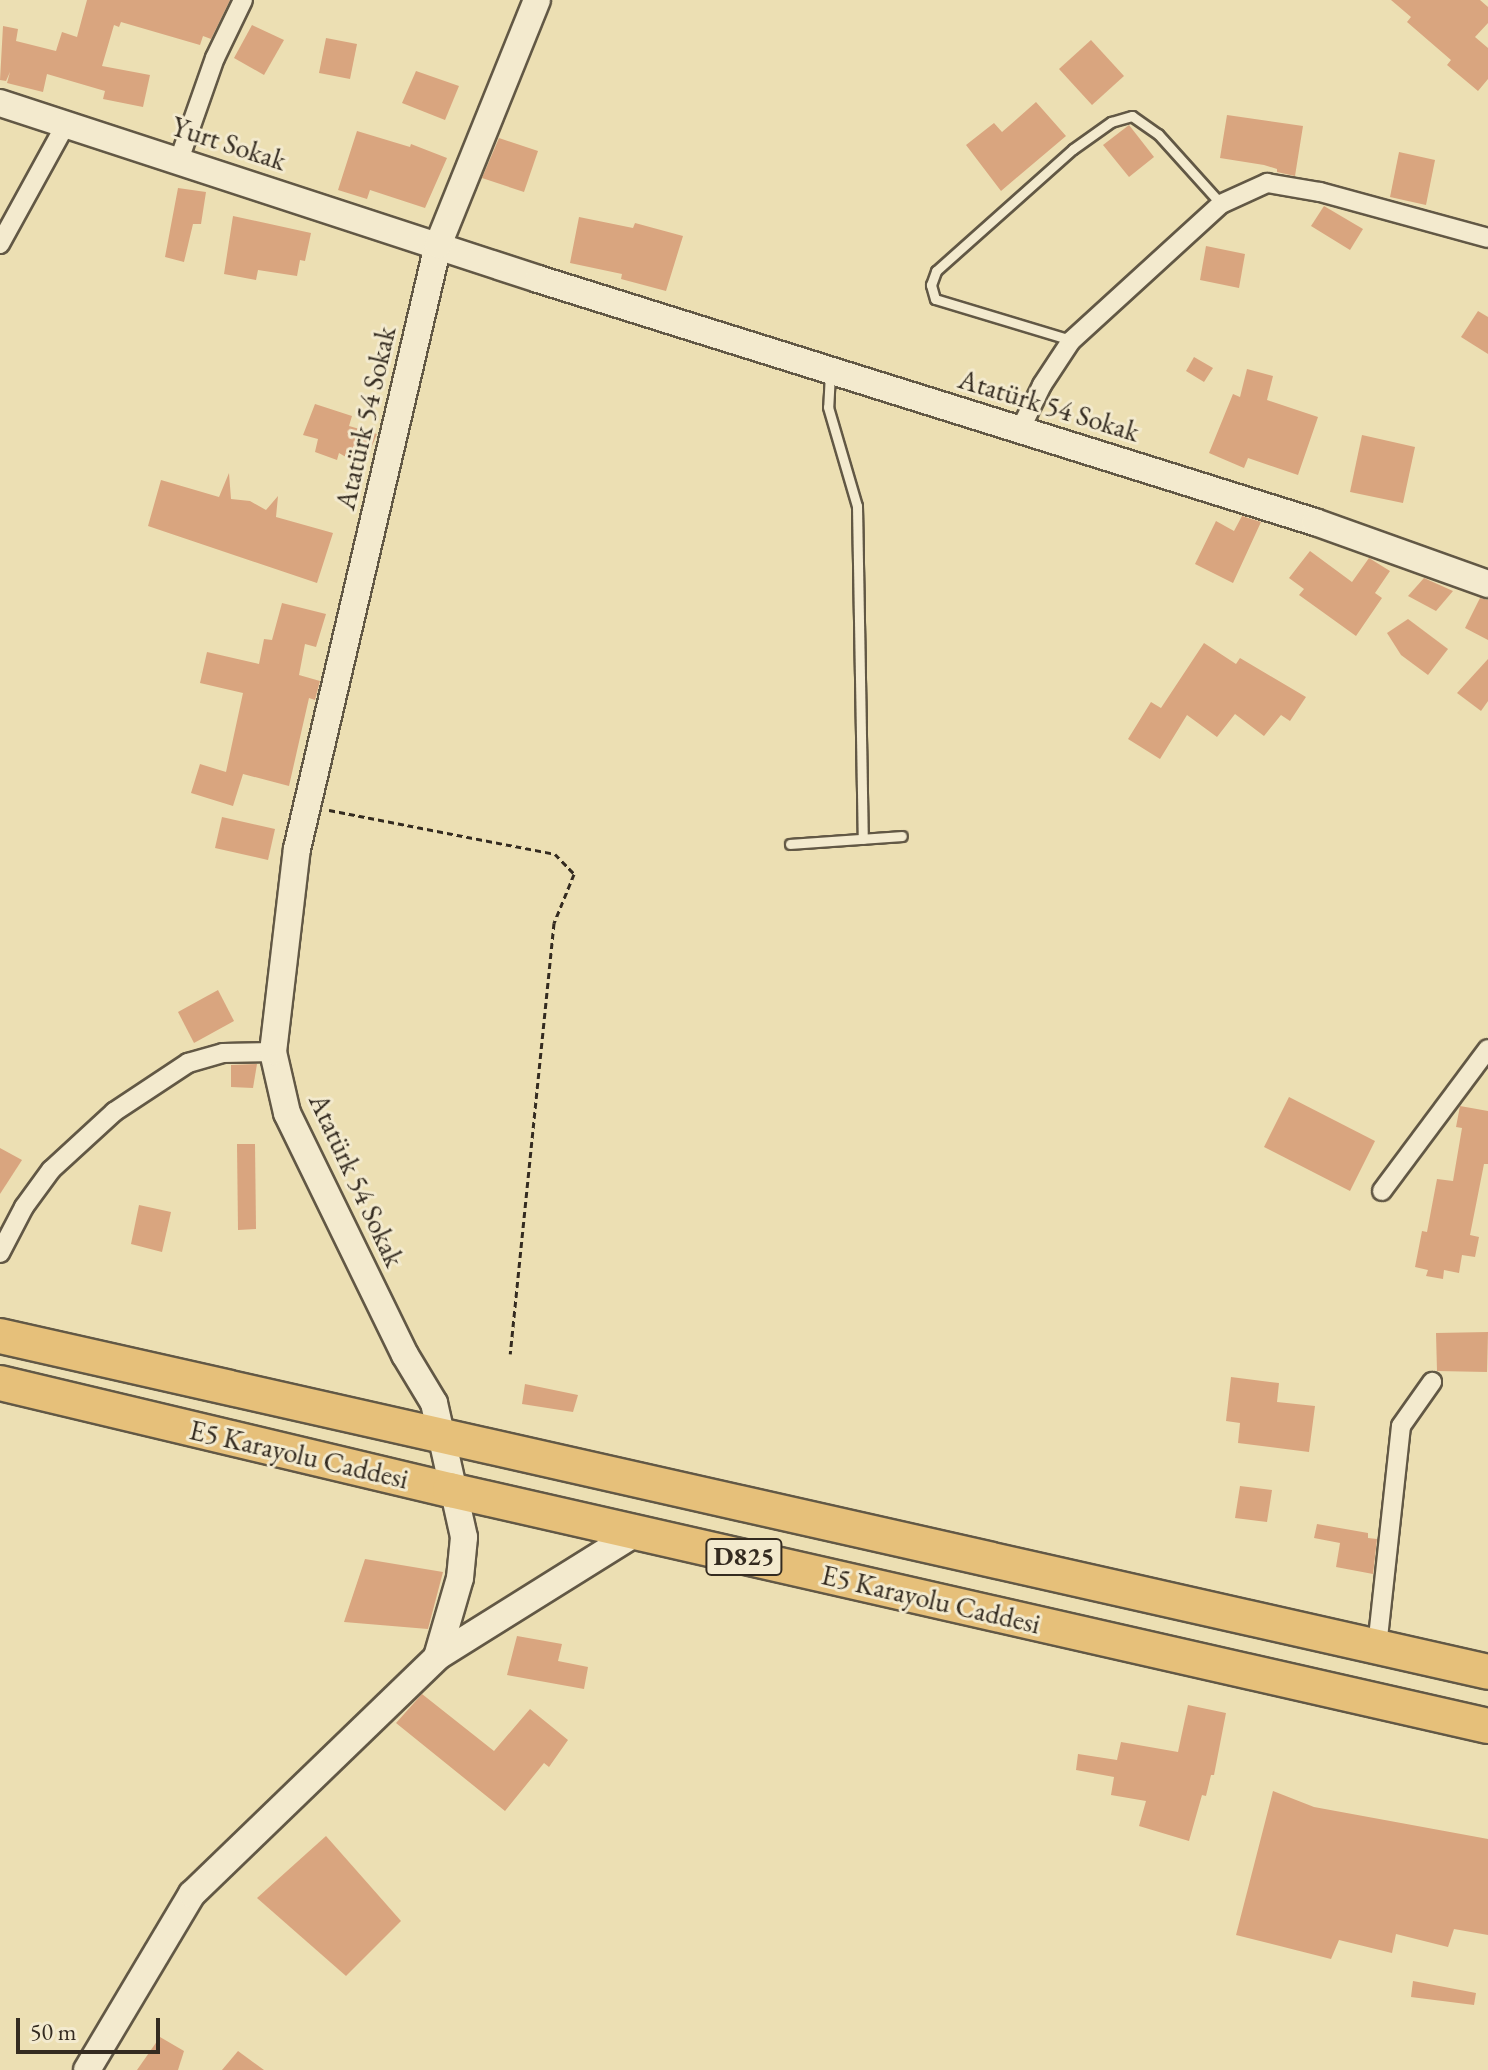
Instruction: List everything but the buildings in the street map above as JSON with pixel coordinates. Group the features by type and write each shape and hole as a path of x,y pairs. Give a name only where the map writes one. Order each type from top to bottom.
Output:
{"highway":[{"name":"E5 Karayolu Caddesi","path":"0,1336 1488,1672"},
{"name":"E5 Karayolu Caddesi","path":"0,1383 450,1490 1488,1726"}],"street":[{"path":"179,160 215,58 243,0"},
{"path":"438,245 537,0"},
{"name":"Yurt Sokak","path":"0,103 438,245"},
{"path":"0,244 66,124"},
{"path":"1020,430 1042,385 1071,341 1221,204 1267,183 1320,192 1488,238"},
{"name":"Atatürk 54 Sokak","path":"437,1657 460,1578 464,1537 450,1490 443,1436 434,1403 405,1355 287,1113 273,1052 297,849 438,245 1315,522 1488,584"},
{"path":"1382,1191 1488,1049"},
{"path":"0,1253 24,1207 51,1170 114,1112 188,1063 223,1053 273,1052"},
{"path":"1377,1647 1401,1426 1432,1382"},
{"name":"Atatürk 54 Sokak","path":"87,2070 192,1894 437,1657 637,1532"}],"lane":[{"path":"1071,341 935,299 931,285 936,271 1073,149 1111,122 1132,116 1158,134 1221,204"},
{"path":"830,370 828,407 857,506 863,839"},
{"path":"790,844 902,836"}],"path":[{"path":"309,797 331,811 555,854 574,874 554,923 510,1354"}]}
